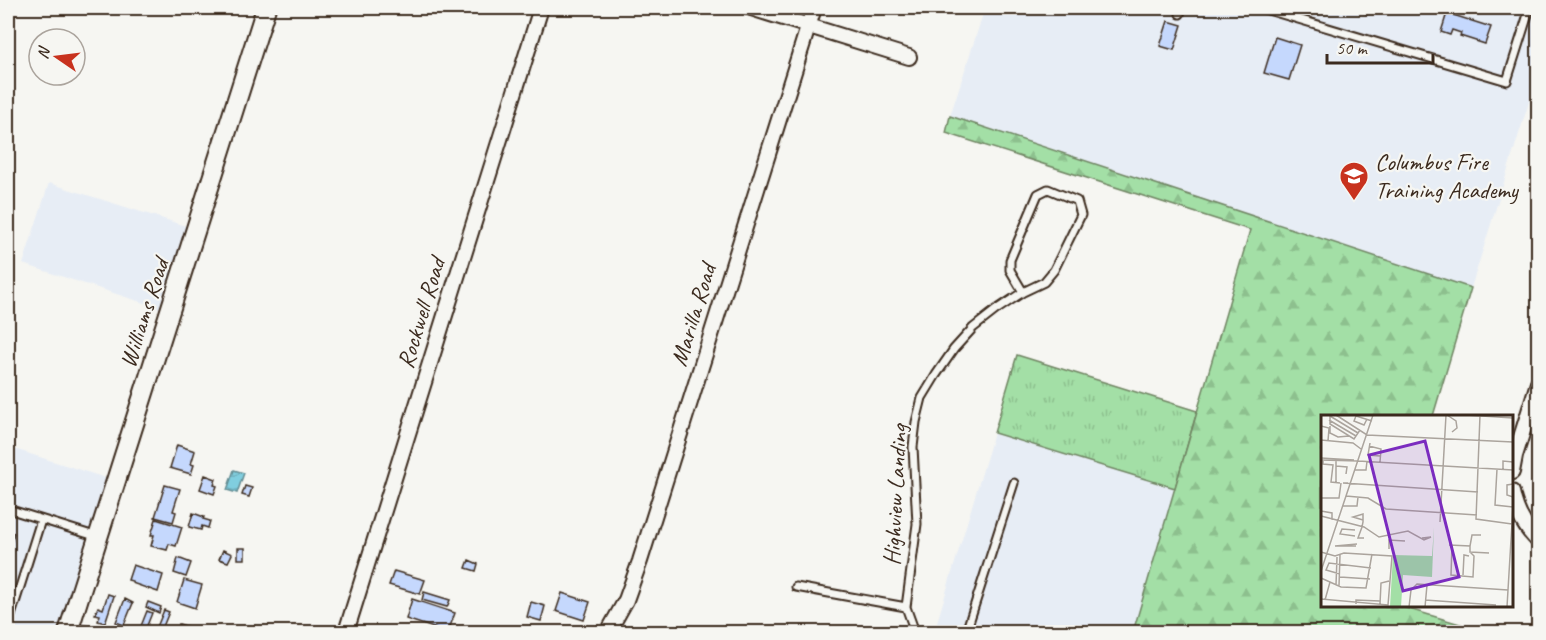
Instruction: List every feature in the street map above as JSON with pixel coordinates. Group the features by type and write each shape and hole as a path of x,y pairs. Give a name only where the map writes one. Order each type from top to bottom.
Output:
{"main road":[{"name":"Williams Road","path":"69,630 266,8"}],"street":[{"name":"Rockwell Road","path":"346,633 541,8"},
{"path":"751,8 909,57"},
{"name":"Marilla Road","path":"608,633 626,600 639,561 814,8"},
{"path":"1513,467 1539,382"},
{"path":"1513,498 1520,518 1528,531 1539,541"}],"lane":[{"path":"1261,8 1507,81 1530,8"},
{"name":"Highview Landing","path":"915,633 906,607 917,524 913,447 922,398 954,349 973,328 1023,292 1044,282 1054,270 1081,215 1077,201 1048,189 1038,194 1010,260 1010,270 1023,292"},
{"path":"966,633 1014,483"},
{"path":"8,509 98,537"},
{"path":"8,625 41,520"},
{"path":"796,587 906,607"},
{"path":"69,630 99,633"}],"shaded area":[{"name":"Columbus Fire Training Academy","path":"985,8 1538,8 1538,73 1471,288 950,116"},
{"path":"49,183 189,227 163,309 23,264"},
{"path":"994,433 1175,488 1133,632 937,632 935,629"},
{"path":"8,447 112,480 64,632 8,632"}],"green space":[{"path":"950,116 1471,288 1433,415 1321,415 1321,607 1402,607 1487,632 1133,632 1250,230 946,133"},
{"path":"1017,355 1197,411 1175,488 994,433"}],"water":[{"path":"234,470 244,473 237,493 227,490"}],"building":[{"path":"1348,8 1370,8 1368,14"},
{"path":"1447,13 1491,27 1485,44 1460,36 1461,33 1452,30 1450,35 1441,32"},
{"path":"1168,21 1182,25 1174,50 1160,46"},
{"path":"1275,37 1300,45 1289,80 1264,73"},
{"path":"177,445 195,451 191,474 170,468"},
{"path":"205,475 216,479 214,485 217,486 214,494 200,489"},
{"path":"165,485 180,489 173,511 176,512 173,522 155,517"},
{"path":"245,486 252,488 249,497 242,495"},
{"path":"193,513 210,521 208,528 202,526 201,530 189,527"},
{"path":"156,519 182,527 176,546 169,544 167,550 151,546 154,535 151,535"},
{"path":"8,531 14,533 8,554"},
{"path":"238,548 245,548 245,559 238,559"},
{"path":"223,550 232,554 228,562 219,559"},
{"path":"178,558 191,563 186,577 174,573"},
{"path":"469,560 478,564 476,571 466,568"},
{"path":"133,565 163,575 158,592 128,580"},
{"path":"394,571 425,580 420,594 389,585"},
{"path":"184,580 202,585 195,608 177,602"},
{"path":"424,592 450,600 447,607 422,600"},
{"path":"562,593 590,602 584,620 556,611"},
{"path":"108,594 114,596 105,623 98,621 100,615 95,614 98,607 103,609"},
{"path":"125,599 133,603 124,625 116,622"},
{"path":"412,599 455,613 448,632 436,632 437,629 406,619"},
{"path":"148,602 161,607 159,613 146,607"},
{"path":"531,602 545,606 541,621 527,617"},
{"path":"164,610 169,612 162,629 157,627"},
{"path":"147,611 152,613 146,628 141,626"},
{"path":"179,624 199,630 198,632 185,632 177,630"}],"place":[{"name":"Columbus Fire Training Academy","path":"1354,202"}]}
